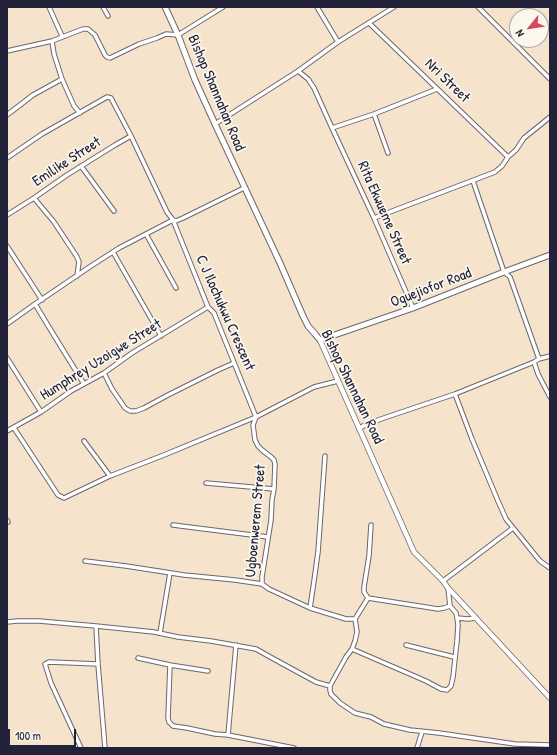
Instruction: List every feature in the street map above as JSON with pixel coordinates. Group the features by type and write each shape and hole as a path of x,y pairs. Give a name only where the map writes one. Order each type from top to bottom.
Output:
{"main road":[{"name":"Bishop Shannahan Road","path":"165,7 215,124 303,316 308,326 320,340"},
{"name":"Oguejiofor Road","path":"320,340 413,308 550,255"}],"street":[{"path":"49,7 62,36"},
{"path":"103,7 108,16"},
{"path":"7,51 52,41 83,28 88,28 95,35 104,55 110,58 139,44 166,34 178,35 223,7"},
{"path":"317,7 338,42"},
{"path":"215,124 298,71 338,42 394,7"},
{"path":"478,7 550,79"},
{"name":"Nri Street","path":"369,22 508,157"},
{"path":"7,158 42,134 80,113 74,106 62,79 54,54 52,41"},
{"name":"Rita Ekwueme Street","path":"298,71 308,79 314,88 374,218 413,308"},
{"path":"7,115 33,95 62,79"},
{"path":"332,128 374,114 437,89"},
{"name":"C J Ilochukwu Crescent","path":"80,113 107,97 111,98 113,101 172,220 208,307 214,313 256,416"},
{"path":"374,114 388,153"},
{"path":"374,218 494,172 502,166 524,138 550,117"},
{"name":"Emilike Street","path":"77,276 79,262 77,257 54,222 34,198 81,166 131,136"},
{"path":"81,166 114,211"},
{"path":"473,181 504,272 510,277 539,359"},
{"path":"7,323 113,252 172,220 176,221 183,218 244,188"},
{"path":"7,215 34,198"},
{"path":"146,234 176,288"},
{"path":"7,246 42,300"},
{"path":"113,252 161,336"},
{"path":"35,304 84,384"},
{"name":"Humphrey Uzoigwe Street","path":"7,431 41,412 71,391 104,373 132,353 208,307"},
{"name":"Bishop Shannahan Road","path":"320,340 361,428 414,552 443,581 550,698"},
{"path":"361,428 455,394 539,359 550,356"},
{"path":"7,358 41,412"},
{"path":"534,362 538,374 550,396"},
{"path":"104,373 112,389 125,408 130,411 136,411 234,363"},
{"path":"14,428 58,495 64,498 110,476 256,416 314,387 338,381"},
{"path":"455,394 506,519 540,561 550,568"},
{"name":"Ugboenwerem Street","path":"256,416 253,424 255,440 258,446 274,460 275,464 271,520 262,584 269,589 310,608 346,619 355,619"},
{"path":"84,441 110,476"},
{"path":"310,608 318,552 325,456"},
{"path":"206,483 274,489"},
{"path":"173,525 268,537"},
{"path":"371,525 369,556 364,587 364,592 368,598 438,609 450,606"},
{"path":"443,581 514,528"},
{"path":"85,561 190,576 262,584"},
{"path":"160,633 170,573"},
{"path":"352,649 446,690 451,686 457,641 457,618 456,613 450,606 448,588"},
{"path":"368,598 355,619 356,632 352,649 330,686 333,696 340,703 355,712 371,717 384,724 410,730 514,744 550,745"},
{"path":"457,618 476,618"},
{"path":"7,622 39,621 96,626 160,633 256,648 316,682 330,686"},
{"path":"96,626 105,748"},
{"path":"228,735 236,645"},
{"path":"406,646 454,657"},
{"path":"138,658 170,666 208,671"},
{"path":"81,748 51,683 45,664 49,662 98,664"},
{"path":"170,666 168,718 169,722 173,726 228,735 264,745 294,748"},
{"path":"417,748 422,732"}]}
